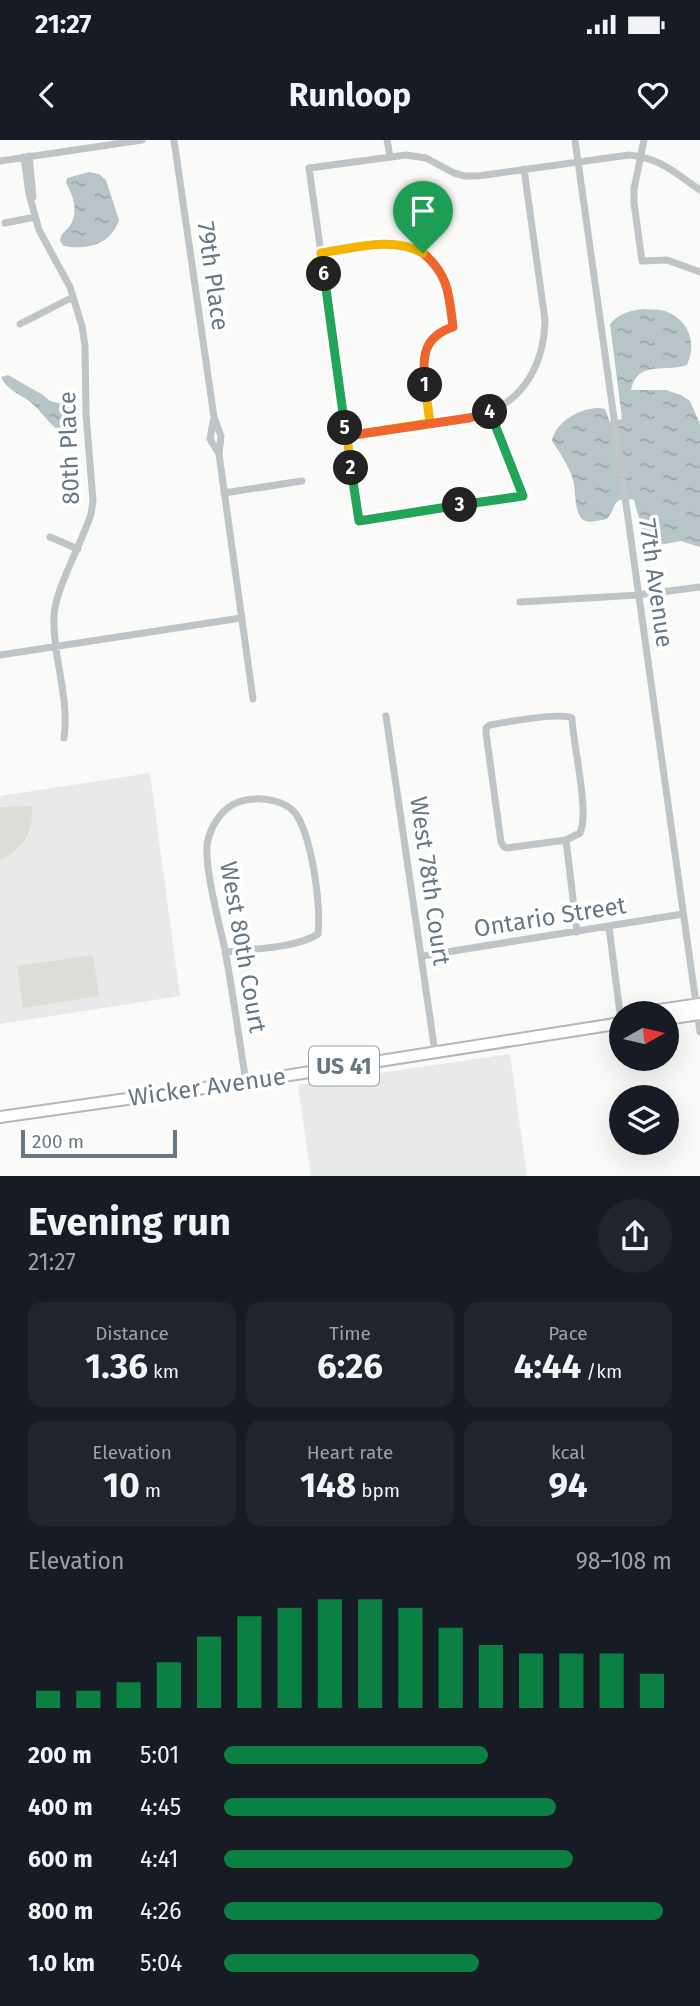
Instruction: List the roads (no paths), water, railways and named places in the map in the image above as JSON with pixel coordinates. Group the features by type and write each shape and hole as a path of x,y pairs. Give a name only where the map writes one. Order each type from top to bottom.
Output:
{"highway":[{"path":"679,1010 698,1009"},
{"path":"679,1015 698,1009"},
{"name":"Wicker Avenue","path":"0,1117 246,1082 609,1025"}],"street":[{"path":"0,161 83,144 142,140"},
{"name":"79th Place","path":"174,140 214,417 221,436 219,454 253,699"},
{"path":"387,140 390,156"},
{"name":"77th Avenue","path":"575,140 700,1032"},
{"path":"644,140 634,190 642,261 667,260 700,272"},
{"path":"491,412 523,496 359,521 309,168 406,155 426,158 454,173 478,176 616,156 640,156 663,163 700,190"},
{"name":"80th Place","path":"27,157 29,194 33,201 35,217 73,297 85,346 92,514 54,612 67,722 64,738"},
{"path":"347,436 469,418 491,412 513,398 528,383 545,340 545,320 524,170"},
{"path":"5,223 35,217"},
{"path":"321,253 386,243 402,244 423,253 438,267 448,290 453,327 438,334 425,351 422,364 430,423"},
{"path":"20,324 73,297"},
{"path":"224,493 302,481"},
{"path":"50,537 78,549"},
{"path":"520,602 638,595 700,587"},
{"path":"0,655 241,618"},
{"path":"568,715 572,718 584,818 580,833 566,840 504,847 501,842 486,733 486,728 490,725 556,716 568,715"},
{"name":"West 78th Court","path":"386,716 435,1052"},
{"name":"West 80th Court","path":"225,952 296,943 309,940 318,934 320,916 303,826 294,811 274,801 251,800 231,806 215,822 206,842 246,1082"},
{"path":"566,840 578,932"},
{"name":"Ontario Street","path":"422,956 683,914"},
{"path":"609,927 618,1001"}],"water":[{"path":"89,172 99,174 106,180 119,220 110,235 97,244 64,246 60,238 72,222 75,211 66,183 67,178"},
{"path":"643,309 663,310 673,315 685,326 691,340 687,365 646,371 635,380 631,390 666,390 690,401 700,424 700,547 681,541 653,544 642,529 634,500 618,501 607,519 593,522 581,518 571,475 552,441 554,434 565,421 589,409 605,409 610,422 622,419 610,324 625,313"},
{"path":"8,375 50,401 69,406 73,423 70,435 58,430 34,405 6,385 1,377"}]}
